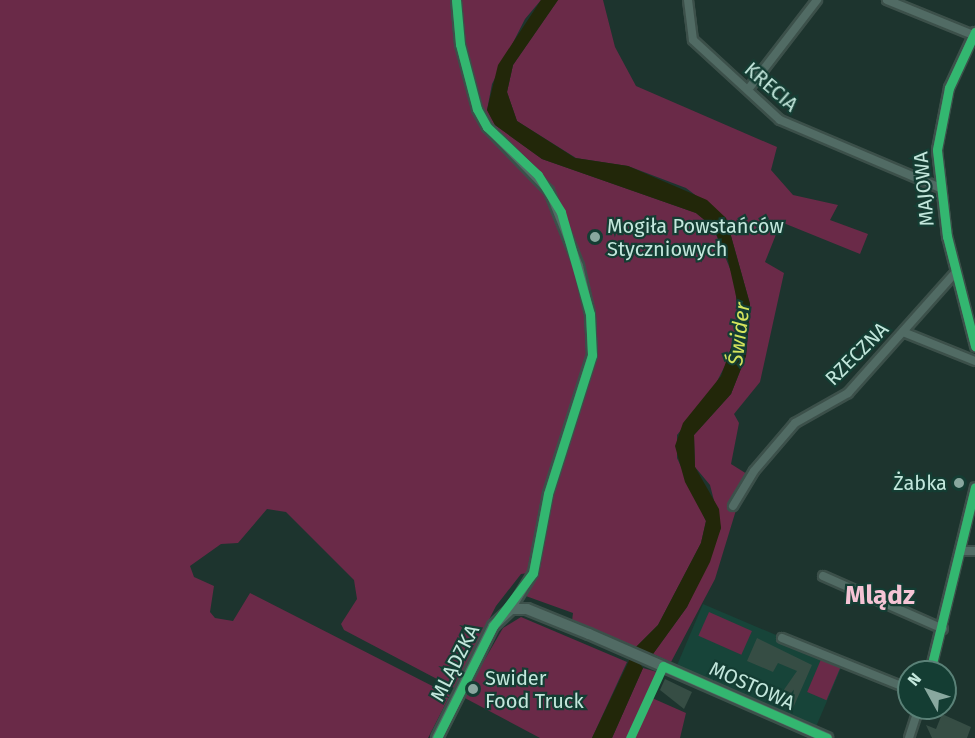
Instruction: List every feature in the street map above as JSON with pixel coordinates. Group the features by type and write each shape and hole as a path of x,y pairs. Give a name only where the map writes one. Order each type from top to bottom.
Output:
{"street":[{"path":"456,0 460,44 477,109 487,127 549,191 579,266 590,314 592,355 549,494 533,573 511,609"},
{"name":"KRECIA","path":"688,0 693,40 750,87 780,120 940,188"},
{"path":"750,87 817,0"},
{"path":"887,0 974,33"},
{"name":"MAJOWA","path":"974,33 939,122 940,188 954,274 975,346"},
{"name":"RZECZNA","path":"733,506 753,471 795,423 848,393 954,274"},
{"path":"903,332 975,361"},
{"path":"934,660 943,629 975,487"},
{"path":"961,551 975,551"},
{"path":"823,576 943,629"},
{"name":"MOSTOWA","path":"511,609 527,609 827,738"},
{"name":"MLĄDZKA","path":"436,738 493,626 511,609"},
{"path":"782,638 897,684"},
{"path":"909,738 915,720"}],"shaded area":[{"path":"0,0 451,0 456,44 474,112 546,193 576,267 587,314 588,354 529,573 521,574 496,606 454,688 344,630 341,624 357,599 354,580 286,512 267,509 238,543 221,544 190,566 194,577 214,586 210,612 215,618 233,621 250,593 450,695 428,738 0,738"},
{"path":"460,0 541,0 525,19 492,84 487,110 495,125 542,159 696,213 713,227 735,281 738,328 731,354 712,391 677,435 677,458 706,521 701,543 658,625 635,648 572,621 573,613 523,595 596,355 583,265 564,211 541,172 491,124 482,109 464,42"},
{"path":"558,0 603,0 615,47 636,86 777,147 771,170 793,195 838,205 830,220 868,234 860,254 781,222 765,262 784,273 760,382 734,414 739,423 731,464 747,474 715,579 671,662 653,654 687,607 721,528 710,485 695,467 694,435 731,394 746,356 750,304 726,218 686,188 628,166 576,158 517,121 507,92 513,65"},
{"path":"703,604 843,663 814,731 674,671"},
{"path":"709,612 752,631 741,655 698,636"},
{"path":"521,617 627,662 592,738 540,738 463,697 503,628"},
{"path":"822,657 841,665 826,700 807,692"},
{"path":"643,668 664,674 652,698 686,713 680,738 612,738"}],"water":[{"name":"Świder","path":"541,0 558,0 513,65 507,92 517,121 575,158 628,166 707,200 726,218 750,304 746,356 731,394 694,435 695,467 719,509 721,528 710,562 687,607 653,654 639,663 643,668 612,738 592,738 635,648 658,625 701,543 706,521 685,482 675,446 683,423 721,376 738,328 738,305 728,260 713,227 696,213 542,159 495,125 487,110 498,65"}],"building":[{"path":"757,638 812,665 793,708 774,704 797,671 778,663 773,672 747,661"},
{"path":"665,679 692,692 684,709 660,690"},
{"path":"940,720 955,720 971,727 967,738 932,738 926,725 936,729"}],"cycle path":[{"path":"437,738 493,626 533,573 548,494 592,355 590,314 561,212 538,175 487,127 477,109 460,44 456,0"},
{"path":"975,32 949,88 937,150 947,236 975,346"},
{"path":"933,660 975,487"},
{"path":"630,738 663,666 827,738"}],"place":[{"name":"Mogiła Powstańców Styczniowych","path":"595,237"},
{"name":"Żabka","path":"959,483"},
{"name":"Swider Food Truck","path":"473,689"}],"district":[{"name":"Mlądz","path":"880,596"}]}
